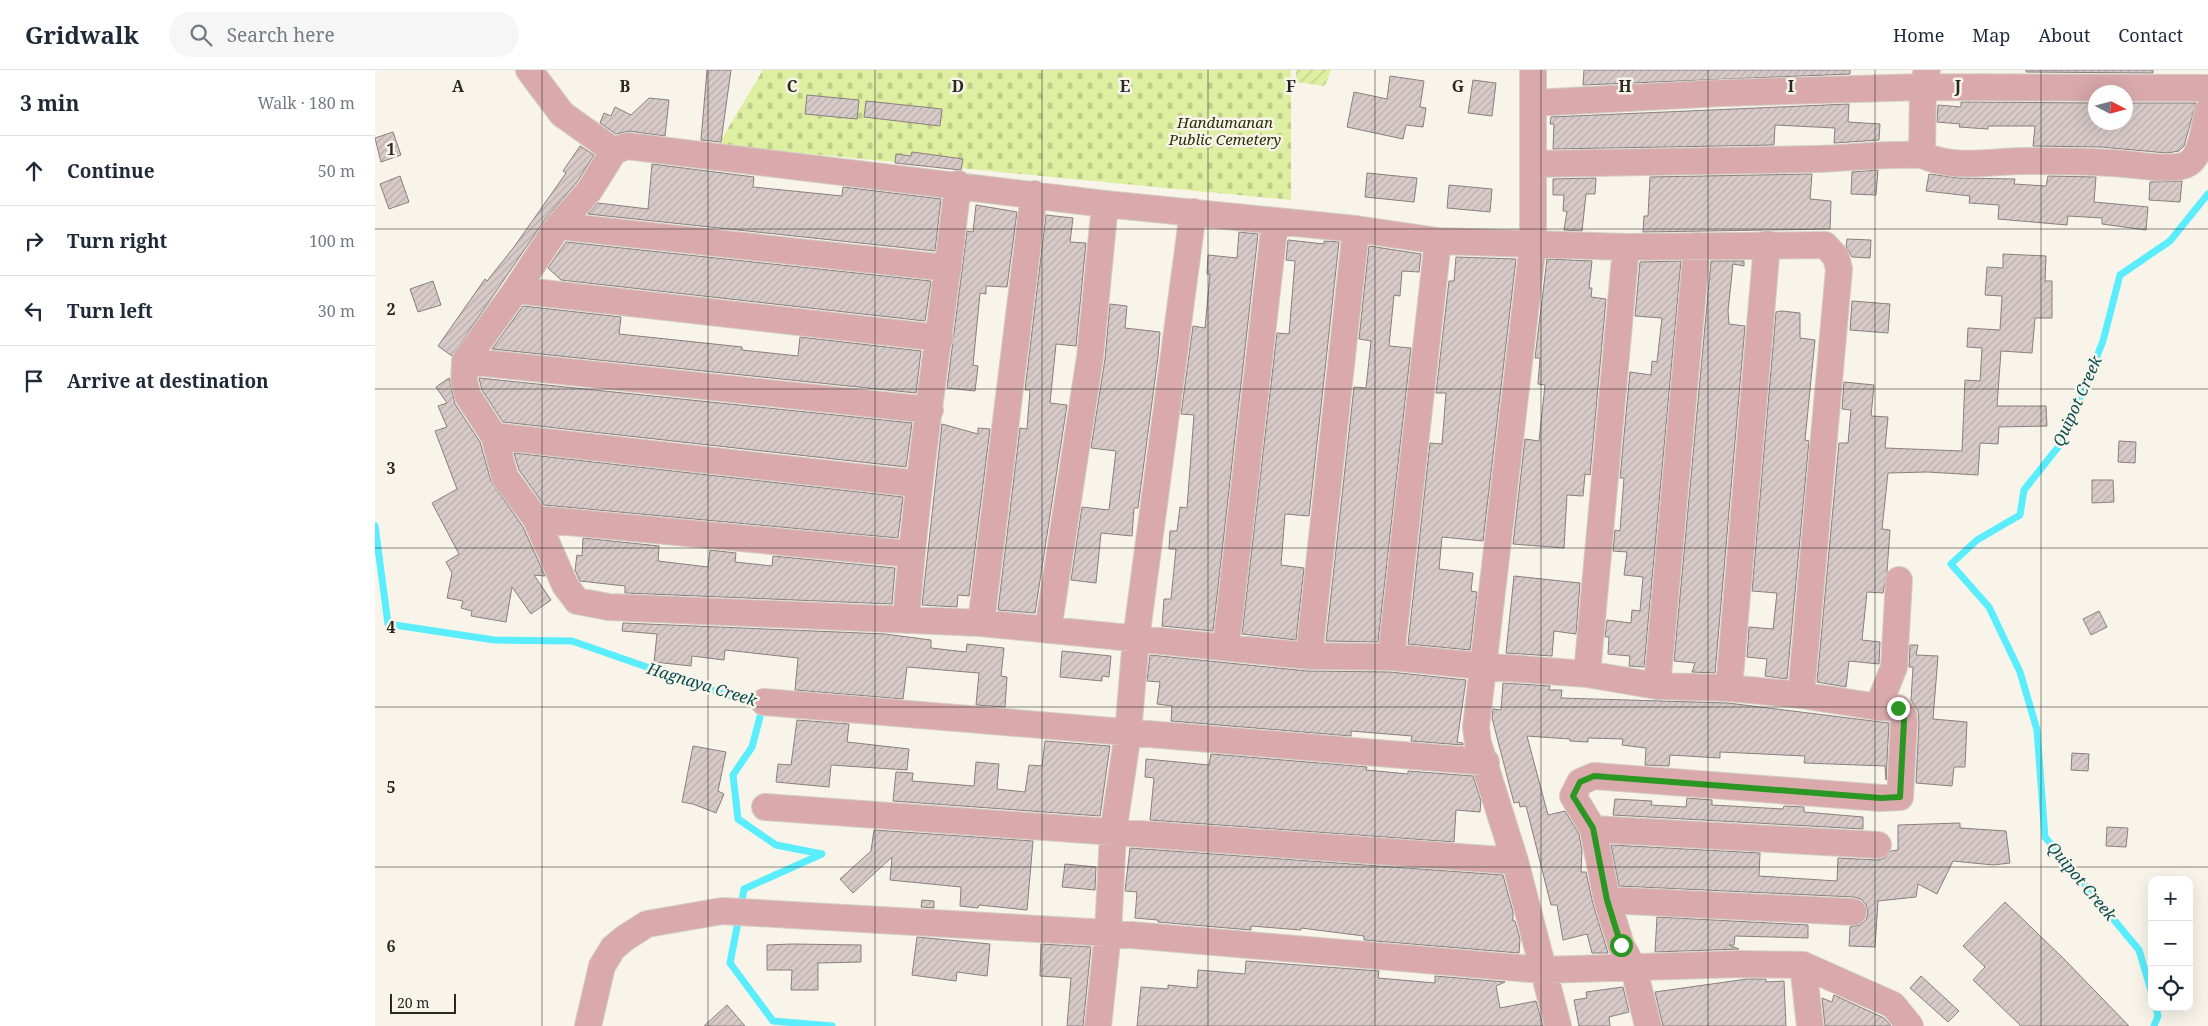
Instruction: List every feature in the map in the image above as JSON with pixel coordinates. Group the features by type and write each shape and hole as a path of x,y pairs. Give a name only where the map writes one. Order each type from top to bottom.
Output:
{"street":[{"path":"529,70 562,114 614,151"},
{"path":"1533,70 1533,244 1481,666 1476,727 1515,861 1557,1026"},
{"path":"1533,102 1722,93 1925,79 2208,88"},
{"path":"1922,155 1925,79"},
{"path":"1533,164 1817,160 1853,158 1886,153 1922,155 1935,161 1960,165 2025,161 2118,163 2178,167 2189,163 2198,151 2208,111"},
{"path":"1649,1026 1634,969 1621,945 1607,900 1593,828 1573,796 1580,782 1594,776 1881,798 1900,797 1904,721 1903,714 1898,708 1878,707 1801,695 1729,688 1657,686 1587,674 1391,657 1309,656 981,622 609,607 577,601 565,585 536,519 505,477 494,436 468,396 464,381 465,361 516,290 558,226 589,191 614,151 627,146 958,184 1105,204 1356,228 1438,241 1626,247 1825,244 1836,256 1839,270 1801,695"},
{"path":"906,620 919,484 940,338 958,184"},
{"path":"981,622 1034,194"},
{"path":"1048,630 1090,358 1105,204"},
{"path":"1098,1026 1108,933 1113,833 1128,733 1136,639 1193,212"},
{"path":"1226,646 1275,221"},
{"path":"558,226 948,268"},
{"path":"1309,656 1356,228"},
{"path":"1391,657 1438,241"},
{"path":"1729,688 1767,244"},
{"path":"1657,686 1697,246"},
{"path":"1587,674 1626,247"},
{"path":"516,290 940,338"},
{"path":"465,361 930,410"},
{"path":"494,436 919,484"},
{"path":"536,519 911,554"},
{"path":"1878,707 1894,667 1899,580"},
{"path":"764,702 1486,762"},
{"path":"765,807 1515,861"},
{"path":"1593,828 1878,845"},
{"path":"1607,900 1853,912"},
{"path":"588,1026 602,966 613,948 647,924 722,911 920,920 1108,933 1542,970 1634,969 1741,964 1803,965 1893,1005 1910,1026"},
{"path":"1803,965 1810,1026"}],"green space":[{"name":"Handumanan Public Cemetery","path":"763,70 1291,70 1291,200 718,145"},
{"path":"1296,70 1331,70 1325,86 1296,82"}],"building":[{"path":"707,70 731,70 721,142 701,140"},
{"path":"1584,70 1850,70 1850,74 1583,85"},
{"path":"2026,70 2153,70 2153,73 2026,72"},
{"path":"1390,76 1424,81 1420,107 1426,108 1423,127 1406,125 1403,139 1347,127 1354,92 1387,99"},
{"path":"1473,80 1496,83 1492,116 1468,113"},
{"path":"807,95 859,100 857,119 805,114"},
{"path":"649,98 669,100 665,136 629,131 616,134 600,123 604,113 611,116 615,107 631,115"},
{"path":"866,101 942,109 940,126 864,117"},
{"path":"1961,102 2088,103 2088,130 2133,130 2133,103 2196,103 2184,146 2179,151 2167,153 2101,147 2033,146 2035,126 1988,126 1988,129 1959,127 1960,124 1937,122 1938,105 1961,107"},
{"path":"1849,104 1848,122 1880,124 1879,140 1834,143 1835,128 1775,125 1774,145 1553,149 1554,124 1550,124 1551,117"},
{"path":"393,132 401,155 381,162 375,138"},
{"path":"580,146 594,155 577,182 546,218 452,356 438,346 485,279 487,281 514,247 566,173 563,171"},
{"path":"912,152 963,159 961,170 895,163 896,154 911,156"},
{"path":"652,164 754,177 753,187 842,196 843,187 941,199 935,251 588,214 598,203 648,209"},
{"path":"1878,170 1876,195 1851,194 1852,172"},
{"path":"1367,173 1417,178 1414,202 1365,197"},
{"path":"1812,174 1810,199 1831,201 1830,229 1643,232 1644,216 1648,216 1650,177"},
{"path":"1929,174 1959,178 2015,179 2014,184 2046,186 2048,176 2096,177 2094,202 2148,207 2146,230 2102,224 2102,218 2068,216 2067,225 1998,219 1999,205 1969,203 1970,196 1926,191"},
{"path":"400,176 409,202 389,209 380,184"},
{"path":"1596,178 1595,194 1586,194 1582,231 1564,230 1567,211 1563,211 1564,195 1553,195 1553,179"},
{"path":"2182,181 2180,202 2149,200 2150,182"},
{"path":"1449,185 1492,189 1490,212 1447,208"},
{"path":"976,205 1017,212 1007,287 986,286 986,294 980,293 973,365 978,366 975,391 947,388 967,231 973,232"},
{"path":"1046,215 1073,218 1070,242 1086,243 1076,346 1056,344 1050,403 1067,405 1035,613 998,610 1020,428 1027,429 1030,390 1025,390"},
{"path":"1239,232 1258,234 1213,631 1162,626 1164,599 1171,599 1176,549 1169,549 1170,531 1177,531 1180,507 1187,508 1194,415 1181,414 1193,326 1205,328 1210,274 1207,274 1208,255 1237,258"},
{"path":"1847,239 1871,240 1870,258 1852,257 1846,246"},
{"path":"1288,240 1324,244 1324,241 1339,242 1309,516 1285,514 1281,565 1304,568 1296,640 1242,634 1277,333 1289,334 1295,261 1286,260"},
{"path":"566,242 931,281 925,321 561,280 548,268"},
{"path":"1369,246 1421,254 1419,272 1402,271 1400,296 1394,295 1389,346 1411,348 1378,642 1326,641 1354,387 1366,388 1371,341 1359,339"},
{"path":"2003,254 2046,256 2045,281 2052,281 2052,318 2035,318 2032,353 2001,351 1997,406 2046,406 2047,426 1999,427 1998,444 1980,443 1978,475 1927,472 1888,473 1882,529 1890,530 1887,572 1883,593 1867,592 1862,640 1880,642 1879,664 1849,661 1846,687 1817,682 1839,443 1848,443 1851,410 1842,409 1844,382 1874,385 1871,416 1888,417 1885,448 1962,451 1965,380 1980,381 1982,348 1967,347 1968,328 2000,330 2002,296 1985,295 1987,267 2003,268"},
{"path":"1456,257 1516,259 1483,541 1442,537 1439,569 1473,573 1471,591 1477,592 1470,650 1408,644 1430,443 1442,444 1446,393 1436,393 1449,281 1454,281"},
{"path":"1547,259 1592,261 1589,288 1592,288 1591,297 1606,299 1590,475 1585,474 1583,496 1567,495 1564,548 1513,544 1525,439 1539,441 1545,385 1538,384 1540,358 1535,358"},
{"path":"1681,261 1644,667 1629,666 1630,656 1608,654 1609,637 1605,637 1607,620 1631,623 1632,610 1640,611 1643,577 1624,575 1627,552 1613,551 1615,530 1620,531 1624,478 1620,478 1630,372 1651,375 1652,361 1657,362 1662,318 1635,316 1640,262"},
{"path":"1711,261 1744,261 1744,266 1733,264 1728,311 1729,324 1745,326 1715,673 1692,672 1695,663 1674,661"},
{"path":"433,281 441,305 418,312 410,289"},
{"path":"1852,301 1890,304 1888,333 1850,330"},
{"path":"1110,304 1127,306 1125,328 1160,332 1138,508 1134,508 1132,536 1101,533 1096,583 1071,580 1082,507 1109,510 1116,451 1091,448 1105,359"},
{"path":"523,306 621,317 619,334 742,347 742,350 798,356 800,337 921,351 916,393 492,349"},
{"path":"1776,312 1800,313 1800,338 1815,340 1805,440 1809,441 1787,679 1765,676 1767,659 1747,657 1749,627 1773,629 1777,593 1752,591"},
{"path":"449,378 455,404 480,442 491,481 523,527 545,576 534,575 551,600 531,614 512,587 506,622 471,616 472,611 461,608 463,601 447,598 452,573 446,562 459,554 432,503 457,489 435,431 447,427 438,406 447,403 436,387"},
{"path":"479,378 912,423 906,467 503,422 482,390"},
{"path":"942,424 978,434 978,428 990,429 969,596 958,595 957,607 922,605"},
{"path":"2119,441 2136,442 2135,463 2118,462"},
{"path":"514,453 903,497 898,538 544,505 519,470"},
{"path":"2092,480 2113,480 2114,502 2092,503"},
{"path":"583,538 659,546 658,561 708,567 710,550 736,553 735,562 772,566 773,556 895,568 892,604 625,593 625,586 580,581 575,570 577,555 582,556"},
{"path":"1514,576 1580,583 1576,634 1554,631 1552,656 1506,653"},
{"path":"2099,611 2107,627 2091,635 2083,619"},
{"path":"623,623 885,634 931,640 931,648 966,652 967,644 1004,648 1001,676 1007,677 1005,707 976,705 979,673 907,667 903,699 795,690 798,658 725,650 724,660 692,656 691,666 654,662 657,634 622,631"},
{"path":"1910,645 1918,645 1916,655 1938,656 1933,719 1967,722 1965,767 1954,767 1952,786 1916,783 1919,722 1918,711 1911,700 1913,667 1909,667"},
{"path":"1062,651 1111,656 1109,677 1102,676 1102,681 1060,677"},
{"path":"1150,655 1307,671 1390,672 1466,680 1457,742 1463,743 1463,745 1411,741 1412,736 1351,731 1351,736 1171,721 1172,706 1157,704 1160,682 1147,681"},
{"path":"1503,683 1550,686 1549,690 1562,690 1561,698 1728,703 1889,723 1886,780 1885,766 1804,763 1805,756 1720,752 1720,758 1670,755 1669,766 1645,765 1646,748 1622,745 1623,739 1588,738 1588,742 1527,736 1548,815 1565,811 1579,834 1582,851 1581,872 1586,872 1593,904 1608,953 1592,953 1587,934 1563,940 1557,905 1551,905 1526,806 1520,807 1519,802 1514,803 1492,718 1493,709 1501,710"},
{"path":"797,720 849,724 847,742 909,749 907,770 831,765 829,787 776,782 778,764 791,765"},
{"path":"1045,741 1110,746 1100,816 893,801 896,772 913,773 912,781 974,786 976,762 999,764 997,789 1025,792 1029,765 1042,766"},
{"path":"693,746 726,752 718,791 724,794 716,813 682,802"},
{"path":"2072,753 2089,754 2088,771 2071,770"},
{"path":"1211,754 1367,767 1366,770 1408,774 1408,771 1473,776 1481,801 1480,812 1456,810 1454,842 1150,820 1154,778 1145,777 1146,759 1209,765"},
{"path":"1687,798 1712,800 1712,805 1783,809 1784,806 1804,807 1804,812 1863,817 1863,829 1613,815 1615,799 1652,801 1651,805 1686,807"},
{"path":"1960,823 1960,828 2006,831 2010,863 1993,865 1953,861 1937,894 1918,884 1916,897 1878,901 1875,947 1849,946 1850,927 1860,925 1866,920 1868,913 1866,905 1861,899 1854,897 1619,886 1611,845 1760,853 1759,876 1837,881 1838,858 1878,860 1885,858 1891,851 1898,850 1898,825"},
{"path":"2107,827 2128,828 2126,847 2106,846"},
{"path":"874,830 1033,841 1027,910 979,905 978,908 960,906 961,887 890,880 892,857 853,893 840,879 871,851"},
{"path":"1130,848 1503,875 1513,912 1513,921 1515,921 1520,939 1519,953 1364,940 1364,936 1301,928 1301,930 1251,926 1251,930 1158,922 1158,920 1135,918 1137,892 1125,891"},
{"path":"1065,864 1096,867 1095,890 1062,887"},
{"path":"922,900 934,901 934,908 921,907"},
{"path":"2005,902 2129,1026 2021,1026 1973,980 1985,967 1963,946"},
{"path":"1657,917 1808,925 1808,938 1735,936 1734,945 1729,945 1739,949 1655,952"},
{"path":"917,937 990,944 987,976 957,972 956,981 912,975"},
{"path":"1041,944 1091,947 1083,1026 1067,1026 1071,978 1040,976"},
{"path":"767,945 861,945 861,962 818,963 818,990 791,990 792,970 767,970"},
{"path":"1246,961 1379,971 1378,978 1435,983 1435,976 1505,982 1496,986 1500,1008 1536,1001 1543,1026 1137,1026 1141,987 1168,989 1168,985 1197,988 1198,970 1245,974"},
{"path":"1921,976 1959,1011 1948,1022 1910,988"},
{"path":"1747,979 1766,979 1766,982 1784,981 1786,1026 1663,1026 1655,992"},
{"path":"1623,987 1629,1012 1609,1017 1610,1026 1579,1026 1574,1000 1587,998 1586,992"},
{"path":"1834,995 1884,1018 1891,1026 1825,1026 1822,998 1832,1002"},
{"path":"727,1005 745,1026 704,1026"}],"waterway":[{"name":"Quipot Creek","path":"2148,980 2139,950 2045,837 2037,730 2020,672 1989,607 1951,564 1977,540 2020,515 2024,490 2063,441 2103,341 2120,275 2170,241 2208,194"},
{"name":"Hagnaya Creek","path":"375,526 388,624 494,640 572,641 736,698 764,702 752,747 733,775 738,819 776,845 822,854 744,889 741,907"},
{"name":"Hagnaya Creek","path":"739,917 730,963 773,1021 832,1026"},
{"name":"Quipot Creek","path":"2154,1026 2158,1016 2157,1011"}],"route":[{"path":"1621,945 1607,900 1593,828 1573,796 1580,782 1594,776 1881,798 1900,797 1904,721 1903,714 1898,708"}]}
